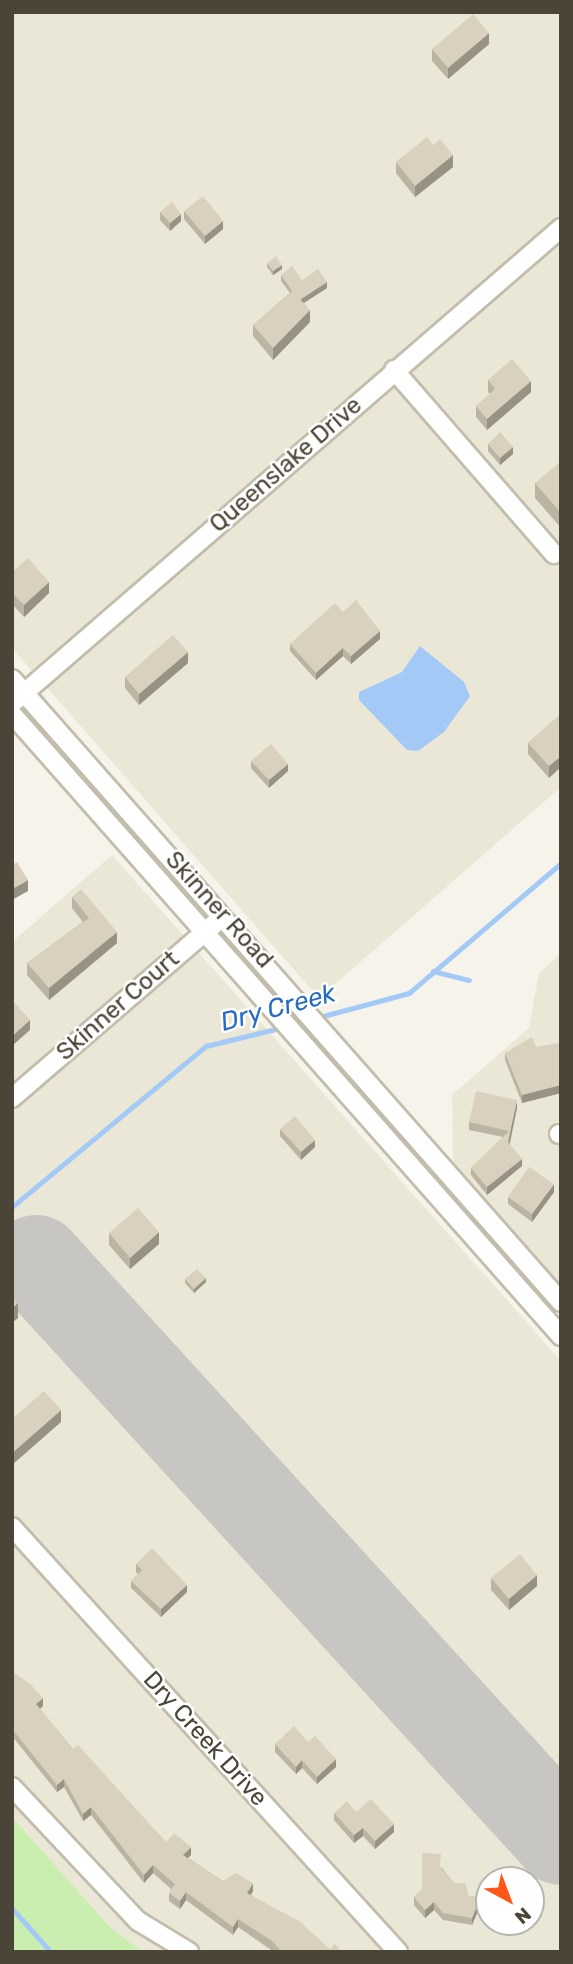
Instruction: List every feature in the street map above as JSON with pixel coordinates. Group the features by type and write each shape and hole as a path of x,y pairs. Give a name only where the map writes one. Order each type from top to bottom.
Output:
{"street":[{"name":"Queenslake Drive","path":"18,698 561,228"},
{"path":"394,370 554,554"},
{"name":"Skinner Road","path":"12,679 18,698 225,915 561,1302"},
{"name":"Skinner Road","path":"12,714 561,1336"},
{"name":"Skinner Court","path":"12,1098 225,915"},
{"name":"Dry Creek Drive","path":"12,1527 398,1952"},
{"path":"12,1787 138,1921 189,1952"}],"shaded area":[{"path":"12,12 561,12 561,787 319,998 12,648"},
{"path":"112,855 561,1361 561,1952 143,1952 110,1927 12,1817 12,942"},
{"path":"561,953 561,1284 453,1165 452,1095 529,1028 539,973"}],"green space":[{"path":"12,1817 110,1927 143,1952 12,1952"}],"water":[{"path":"420,646 464,682 470,696 444,732 418,751 407,750 359,700 359,692 402,672"}],"building":[{"path":"473,14 489,33 448,68 432,49"},
{"path":"427,137 433,145 440,139 453,155 415,186 396,162"},
{"path":"203,196 223,221 205,236 184,211"},
{"path":"172,202 181,214 170,223 160,212"},
{"path":"276,256 282,265 273,271 267,263"},
{"path":"292,266 302,280 318,269 327,282 300,300 281,275"},
{"path":"293,291 310,310 273,348 253,325"},
{"path":"512,359 531,381 487,419 476,406 495,389 488,380"},
{"path":"500,432 513,447 500,458 488,444"},
{"path":"559,463 561,465 561,513 535,483"},
{"path":"28,558 49,582 24,605 12,593 12,572"},
{"path":"356,600 380,631 351,656 343,648 316,673 290,644 335,603 343,612"},
{"path":"173,635 188,652 139,694 125,677"},
{"path":"561,714 561,756 549,766 528,743"},
{"path":"271,744 288,764 269,780 251,761"},
{"path":"17,862 28,880 12,889 12,865"},
{"path":"81,889 117,932 49,988 27,963 89,918 72,897"},
{"path":"12,1000 30,1020 12,1036"},
{"path":"532,1037 536,1047 561,1043 561,1085 522,1095 505,1053"},
{"path":"476,1091 517,1100 508,1142 522,1159 487,1187 471,1168 509,1131 469,1122"},
{"path":"295,1116 315,1140 301,1152 280,1129"},
{"path":"529,1167 554,1184 532,1214 508,1197"},
{"path":"138,1208 159,1232 130,1258 109,1233"},
{"path":"197,1269 206,1278 194,1289 185,1279"},
{"path":"12,1297 18,1303 12,1308"},
{"path":"44,1391 61,1410 12,1453 12,1419"},
{"path":"152,1548 187,1585 161,1609 131,1581 142,1570 136,1564"},
{"path":"520,1554 537,1575 509,1599 491,1578"},
{"path":"12,1671 43,1698 36,1704 73,1749 78,1745 166,1842 174,1833 191,1847 183,1855 223,1881 236,1873 253,1883 247,1893 299,1921 330,1949 335,1944 342,1952 282,1952 272,1941 238,1919 233,1927 186,1892 180,1901 169,1893 175,1884 153,1865 144,1875 91,1807 83,1814 64,1779 57,1785 12,1729"},
{"path":"294,1726 308,1742 315,1736 336,1759 317,1777 302,1760 296,1767 275,1744"},
{"path":"371,1799 394,1824 375,1841 363,1828 354,1835 334,1813 347,1801 356,1812"},
{"path":"422,1853 441,1854 440,1867 454,1883 465,1883 469,1896 475,1896 472,1918 443,1913 434,1902 425,1910 414,1897 422,1890"}],"waterway":[{"name":"Dry Creek","path":"316,1018 409,993 561,863"},
{"path":"433,971 469,980"},
{"name":"Dry Creek","path":"12,1207 206,1046 284,1027"},
{"path":"12,1908 51,1952"}],"runway":[{"path":"36,1262 561,1838"}]}
